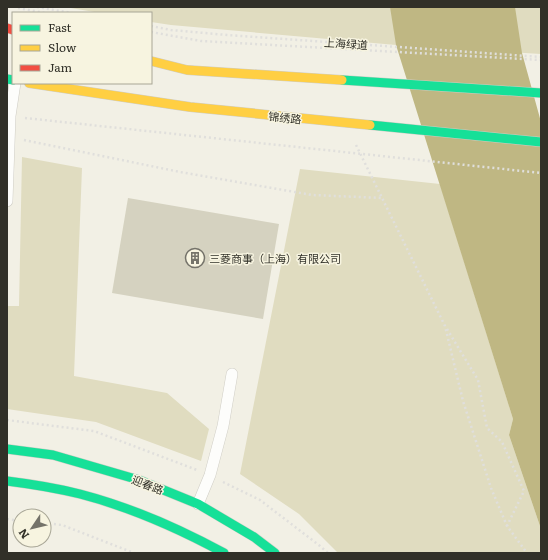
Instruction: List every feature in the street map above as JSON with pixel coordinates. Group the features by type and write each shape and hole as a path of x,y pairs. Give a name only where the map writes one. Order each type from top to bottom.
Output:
{"main road":[{"path":"152,61 187,70 541,94"},
{"name":"锦绣路","path":"36,84 190,108 541,142"},
{"name":"迎春路","path":"7,449 52,455 139,480 198,504 254,537 275,553"},
{"path":"7,480 91,496 128,508 202,541 224,553"}],"lane":[{"path":"7,201 8,137 15,84"},
{"path":"198,504 210,475 223,426 232,374"}],"path":[{"path":"12,7 40,12"},
{"path":"37,7 66,12"},
{"name":"上海绿道","path":"152,26 171,30 227,35 541,57"},
{"path":"152,32 201,41 541,60"},
{"path":"10,116 362,155 541,173"},
{"path":"342,122 362,155 445,326 478,380 487,428 502,442 524,491 507,526"},
{"path":"8,137 180,172 312,195 382,198"},
{"path":"445,326 462,401 491,488 507,526 527,553"},
{"path":"7,420 94,431 210,475 260,500 328,553"},
{"path":"52,524 62,525 134,553"}],"shaded area":[{"path":"65,7 541,7 541,54 396,45 171,25 152,22 152,12 94,12"},
{"path":"390,7 515,7 522,53 541,122 541,529 509,435 513,419 396,45"},
{"path":"22,157 82,168 74,376 167,393 209,429 201,461 96,422 7,409 7,306 19,306"},
{"path":"300,169 440,184 513,419 509,435 541,529 541,553 338,553 299,514 240,474"}],"building":[{"name":"三菱商事（上海）有限公司","path":"128,198 279,224 263,319 112,293"}],"traffic: fast":[{"path":"7,79 12,80"},
{"path":"342,80 541,93"},
{"path":"370,125 541,142"},
{"path":"7,449 53,455 139,480 198,504 254,537 275,553"},
{"path":"7,481 44,486 99,499 171,527 224,553"}],"traffic: slow":[{"path":"152,61 187,70 342,80"},
{"path":"36,84 190,107 370,125"}],"traffic: jam":[{"path":"7,28 12,30"}],"place":[{"name":"三菱商事（上海）有限公司","path":"195,258"}]}
